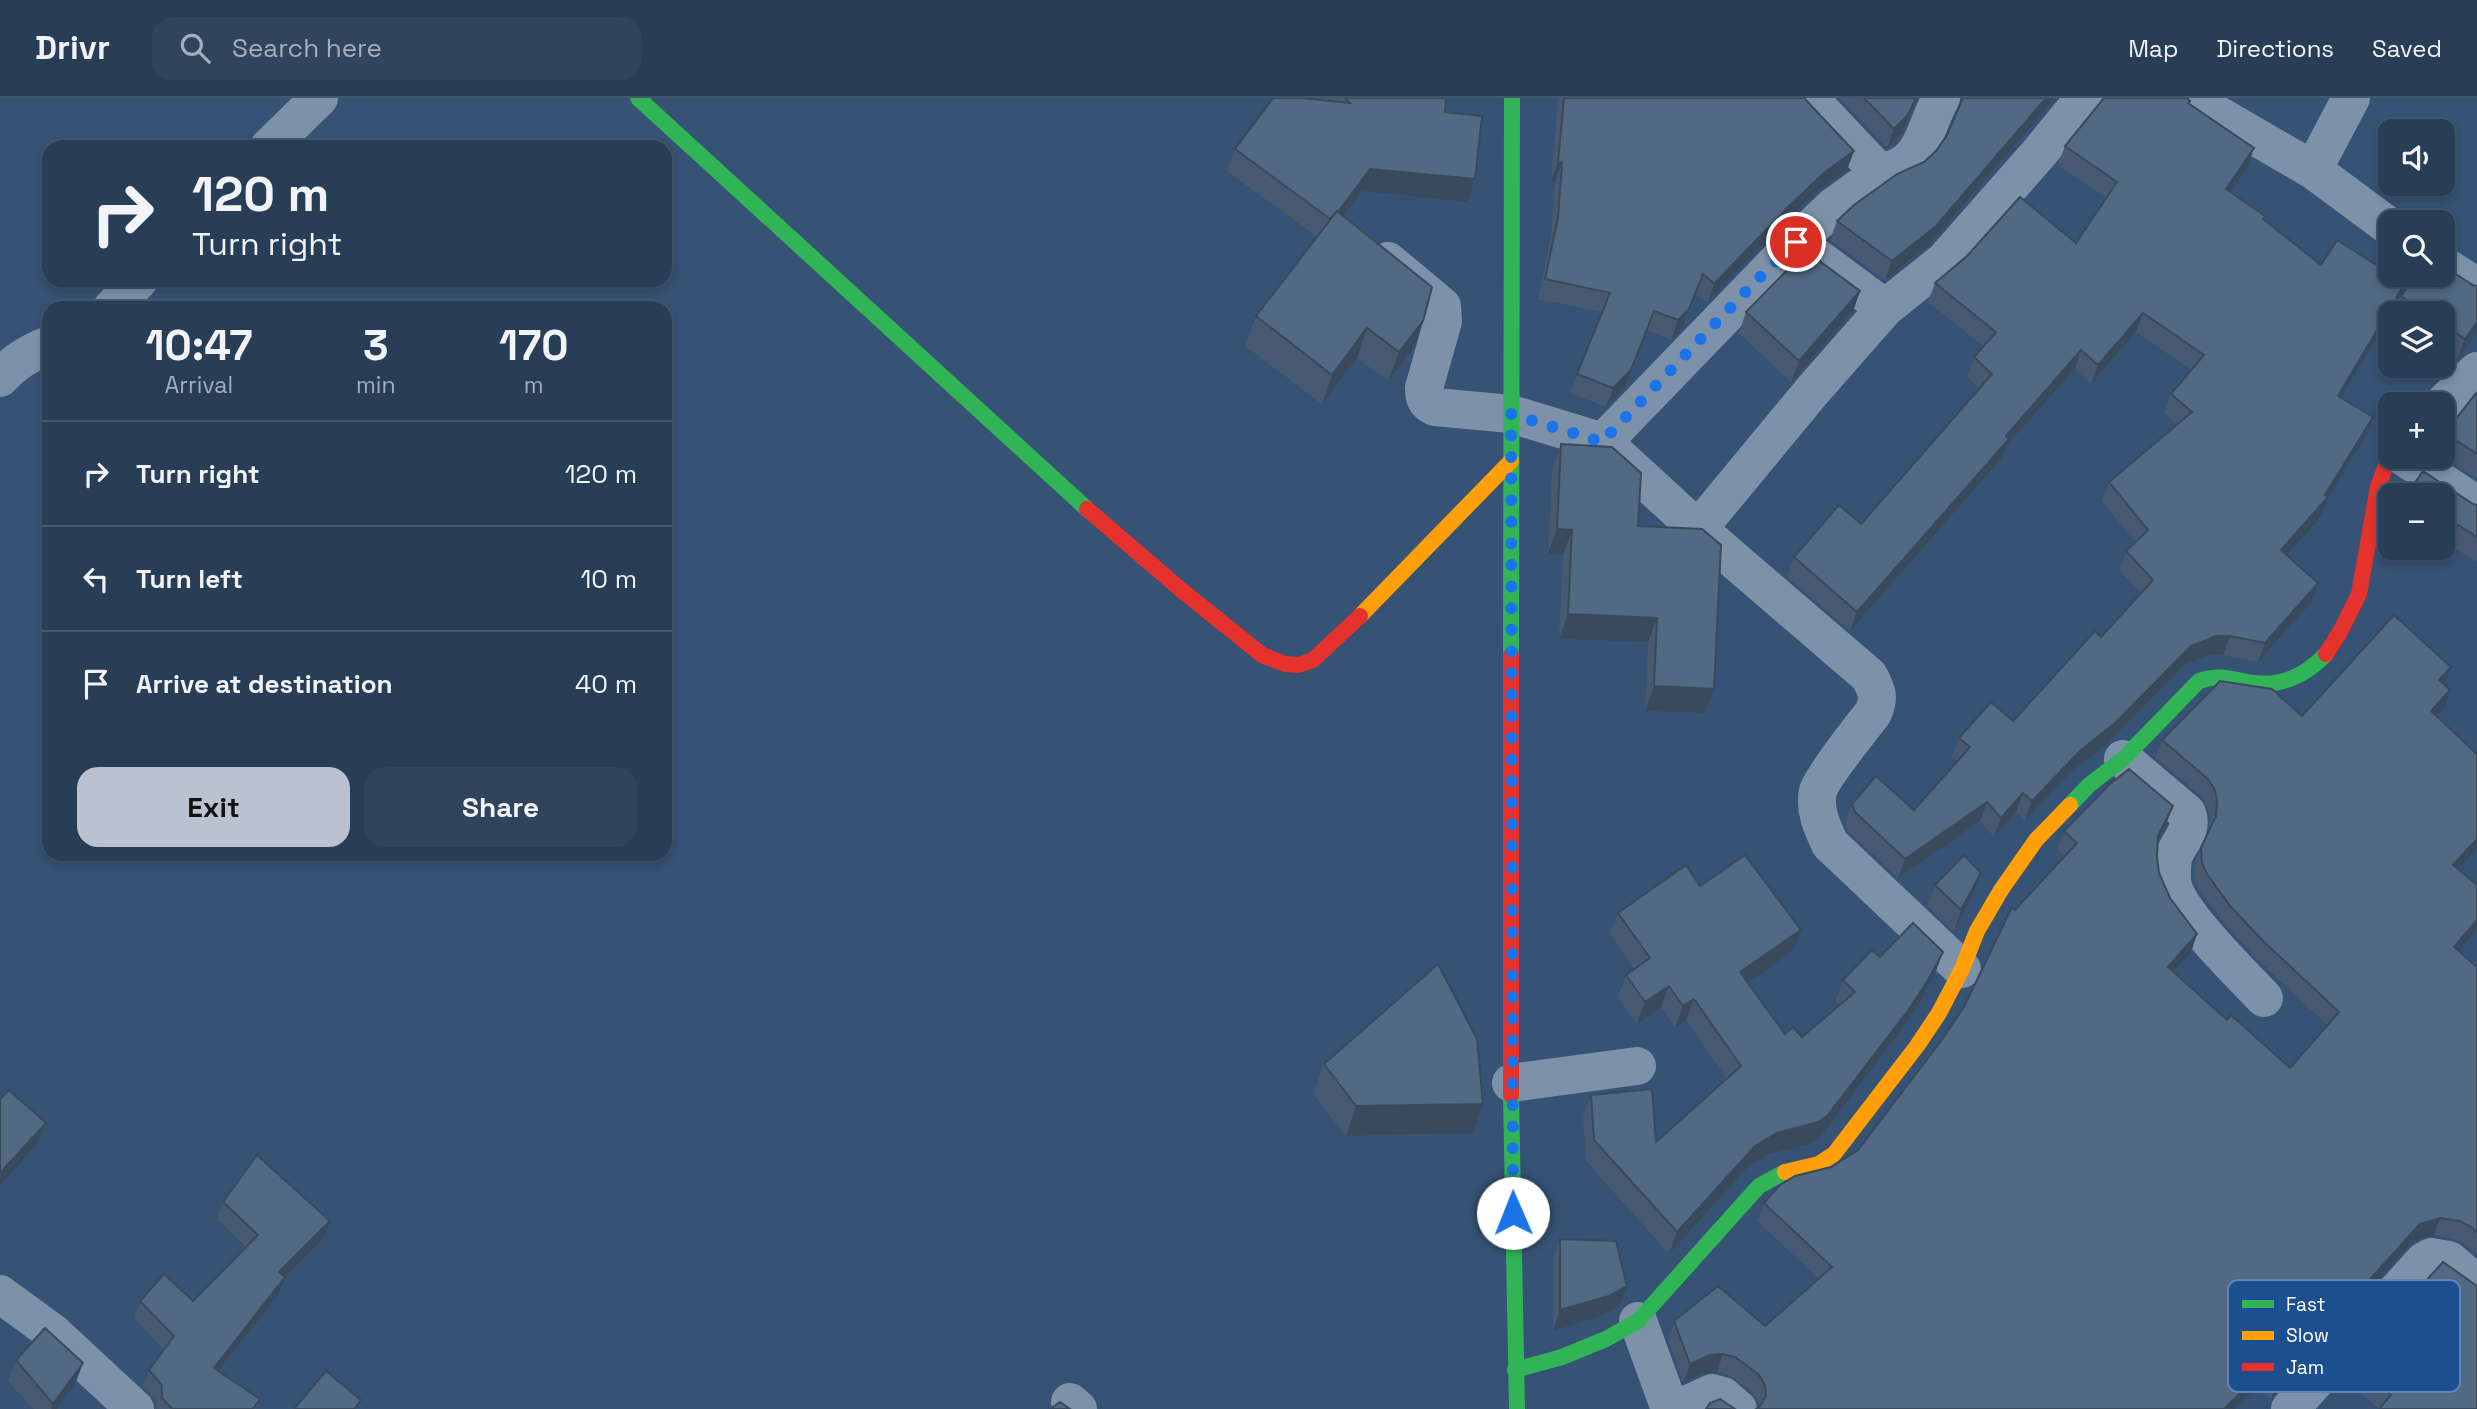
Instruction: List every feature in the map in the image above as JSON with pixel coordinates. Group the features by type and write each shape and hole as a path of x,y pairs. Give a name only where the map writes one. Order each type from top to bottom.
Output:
{"street":[{"path":"276,140 319,98"},
{"path":"638,98 735,183 982,416 1097,520 1262,655 1285,664 1299,665 1313,660 1511,461"},
{"path":"1512,98 1511,1083 1517,1409"},
{"path":"1809,98 1880,173"},
{"path":"1602,442 1754,283 1833,207 1880,173 1896,170 1916,154 1941,98"},
{"path":"1698,529 1885,308 1944,261 2084,98"},
{"path":"2189,98 2313,170 2378,218"},
{"path":"2313,170 2351,98"},
{"path":"1796,242 1885,308"},
{"path":"1373,249 1442,306 1443,321 1424,388 1427,402 1435,407 1511,414 1602,442 1869,677 1879,694 1878,702 1819,788 1817,805 1820,823 1830,844 1962,970"},
{"path":"2455,273 2477,288"},
{"path":"119,301 132,287"},
{"path":"0,378 11,366 42,348"},
{"path":"2455,392 2477,371"},
{"path":"1515,1370 1562,1357 1606,1339 1638,1321 1759,1186 1780,1172 1819,1164 1835,1154 1917,1046 1962,970 1977,931 2001,890 2036,840 2089,785 2123,759 2199,681 2207,676 2227,677 2269,686 2293,679 2318,664 2334,645 2358,596 2379,481 2384,469"},
{"path":"2422,469 2477,505"},
{"path":"2123,759 2187,813 2189,831 2174,855 2171,881 2179,901 2208,939 2264,998"},
{"path":"1511,1083 1637,1066"},
{"path":"2407,1280 2431,1257 2449,1260 2477,1284"},
{"path":"0,1294 52,1332 135,1409"},
{"path":"1638,1321 1670,1409"},
{"path":"2290,1409 2305,1392"},
{"path":"1677,1409 1712,1393 1723,1396 1738,1409"}],"building":[{"path":"1273,98 1350,103 1345,98 1446,98 1445,112 1482,116 1475,179 1370,169 1330,219 1235,149"},
{"path":"1564,98 1804,98 1854,151 1825,172 1788,207 1714,284 1703,274 1689,309 1678,320 1654,311 1631,370 1613,388 1577,374 1610,293 1545,279 1558,218 1562,163 1558,162"},
{"path":"1864,98 1916,98 1908,115 1894,129"},
{"path":"1963,98 2046,98 1936,226 1892,261 1837,221 1854,205 1897,174 1924,162 1936,151 1947,135"},
{"path":"2104,98 2187,98 2190,101 2188,103 2254,148 2226,189 2265,216 2263,219 2321,265 2337,240 2378,266 2378,287 2403,287 2394,301 2378,301 2378,329 2338,396 2373,417 2325,495 2328,497 2281,550 2318,583 2265,643 2216,636 2191,646 2115,723 2080,751 2032,801 2023,793 2001,818 1987,802 1905,859 1855,812 1852,804 1876,776 1914,810 1970,747 1959,738 1991,702 2013,721 2095,631 2101,637 2153,580 2126,551 2148,530 2109,482 2192,412 2171,394 2204,355 2143,313 2098,365 2081,350 2006,436 2009,439 1857,612 1794,557 1839,505 1861,524 1992,374 1974,357 1996,332 1935,283 1967,256 2020,197 2076,243 2117,182 2065,146"},
{"path":"1337,211 1432,287 1423,321 1399,352 1367,328 1332,375 1256,316"},
{"path":"1806,251 1860,291 1799,361 1746,312"},
{"path":"2455,274 2477,286 2477,322 2465,339 2455,332 2455,301 2409,301 2401,296 2407,287 2455,287"},
{"path":"2476,393 2477,454 2455,440 2455,420"},
{"path":"1561,444 1612,447 1641,473 1638,526 1702,529 1721,545 1714,689 1654,686 1657,618 1568,614 1572,530 1557,529"},
{"path":"2423,471 2441,483 2414,483"},
{"path":"2455,492 2477,505 2477,537 2458,525 2455,529"},
{"path":"2394,615 2451,667 2439,680 2450,690 2431,711 2477,754 2477,839 2453,865 2477,885 2477,920 2454,947 2477,967 2477,1232 2460,1221 2440,1218 2420,1224 2369,1280 2228,1280 2228,1392 2241,1392 2224,1409 1756,1409 1766,1396 1765,1385 1759,1375 1735,1357 1710,1355 1690,1364 1674,1321 1718,1286 1765,1326 1832,1267 1764,1203 1780,1185 1795,1176 1831,1167 1858,1150 1964,1007 2012,907 2015,910 2077,843 2064,831 2110,784 2129,769 2173,806 2158,836 2159,873 2170,898 2197,934 2168,967 2227,1020 2231,1015 2290,1068 2339,1012 2262,940 2231,907 2207,874 2202,863 2201,848 2216,816 2215,790 2208,779 2162,740 2220,681 2272,689 2302,716"},
{"path":"1745,855 1801,930 1740,972 1785,1034 1793,1027 1802,1037 1855,992 1843,980 1872,950 1880,957 1913,923 1943,952 1907,1012 1827,1116 1818,1122 1777,1133 1755,1146 1677,1232 1594,1140 1591,1095 1652,1089 1656,1142 1741,1066 1694,999 1683,1006 1669,986 1645,1002 1626,975 1650,958 1618,913 1686,865 1700,886"},
{"path":"1964,855 1981,873 1961,910 1935,885"},
{"path":"1438,964 1477,1039 1483,1104 1356,1106 1324,1064"},
{"path":"9,1090 46,1123 0,1173 0,1099"},
{"path":"257,1155 330,1221 279,1272 285,1277 214,1368 260,1399 253,1409 172,1409 162,1398 162,1385 149,1370 174,1336 140,1301 164,1274 193,1301 258,1235 223,1202"},
{"path":"1560,1239 1616,1241 1627,1286 1609,1296 1560,1310"},
{"path":"2443,1262 2477,1286 2477,1409 2379,1409 2391,1395 2387,1392 2460,1392 2460,1280 2427,1280"},
{"path":"45,1328 83,1363 53,1404 16,1360"},
{"path":"326,1371 361,1400 354,1409 294,1409"},
{"path":"1720,1399 1735,1409 1706,1409 1710,1403"},
{"path":"1060,1402 1070,1409 1050,1409"}],"traffic: fast":[{"path":"638,98 1087,509"},
{"path":"1511,655 1512,98"},
{"path":"2070,805 2089,785 2123,759 2199,681 2229,678 2259,683 2280,682 2300,675 2326,654"},
{"path":"1511,1095 1517,1409"},
{"path":"1515,1370 1562,1357 1606,1339 1638,1321 1759,1186 1785,1172"}],"traffic: slow":[{"path":"1360,616 1511,461"},
{"path":"1785,1172 1819,1164 1834,1154 1939,1013 1962,969 1977,931 2001,890 2036,840 2070,805"}],"traffic: jam":[{"path":"2326,654 2359,594 2378,487 2385,469"},
{"path":"1087,509 1262,655 1285,664 1299,665 1313,660 1360,616"},
{"path":"1511,655 1511,1095"}],"route":[{"path":"1513,1213 1511,414 1602,442 1796,242"}]}
